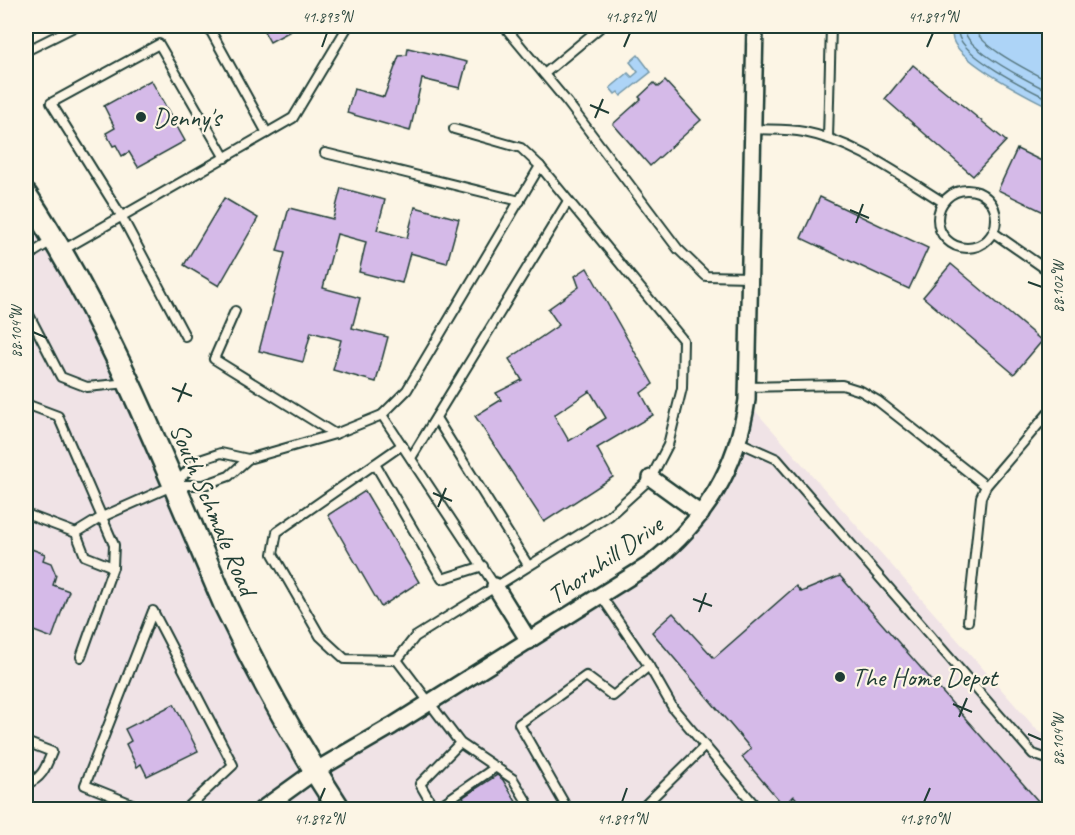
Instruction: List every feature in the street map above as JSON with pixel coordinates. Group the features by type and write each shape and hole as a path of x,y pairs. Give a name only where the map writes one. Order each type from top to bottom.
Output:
{"main road":[{"name":"South Schmale Road","path":"26,195 34,225 58,245 110,342 245,647 315,771 340,810"}],"street":[{"name":"Thornhill Drive","path":"261,810 315,771 431,702 652,563 674,546 701,514 721,485 739,442 748,387 755,26"},
{"path":"651,478 701,514"},
{"path":"495,586 529,641"}],"lane":[{"path":"26,51 72,26"},
{"path":"208,26 267,133"},
{"path":"26,261 34,252 58,245 122,217 293,118 348,26"},
{"path":"504,26 618,168 678,249 706,276 750,277"},
{"path":"544,74 602,26"},
{"path":"828,138 831,26"},
{"path":"185,336 122,217 51,103 159,44 225,158"},
{"path":"397,660 415,637 609,516 651,478 668,445 682,388 683,340 540,166 521,148 454,129"},
{"path":"753,129 802,132 856,148 943,202"},
{"path":"324,153 520,201"},
{"path":"174,485 204,485 229,476 248,459 335,434 382,415 407,390 540,166"},
{"path":"969,189 987,196 993,204 997,223 988,240 980,246 970,248 961,248 952,244 940,230 939,211 943,202 959,190 969,189"},
{"path":"411,458 568,201"},
{"path":"993,233 1050,272"},
{"path":"26,309 61,377 87,387 129,382"},
{"path":"235,311 214,359 335,434"},
{"path":"748,387 842,385 861,391 878,400 986,486"},
{"path":"26,404 58,416 114,546 113,567 81,657"},
{"path":"969,621 981,496 986,486 1050,411"},
{"path":"382,415 495,586"},
{"path":"436,418 528,565"},
{"path":"739,442 777,459 1033,754 1050,760"},
{"path":"402,445 277,532 273,554 320,636 345,659 397,660 460,743 513,779 527,802 529,810"},
{"path":"76,533 102,518 174,485 197,461 221,453 248,459"},
{"path":"375,464 442,579 483,566"},
{"path":"26,514 76,533 85,556 113,567"},
{"path":"601,596 649,666 673,708 759,810"},
{"path":"147,810 85,785 153,611 233,765 185,810"},
{"path":"568,810 519,724 586,676 613,696 649,666"},
{"path":"26,742 52,752 44,771 34,781 26,784"},
{"path":"460,743 420,783 435,809 496,767"},
{"path":"640,810 705,746"},
{"path":"194,803 200,810"}],"shaded area":[{"path":"26,201 59,249 309,774 257,809 26,809"},
{"path":"751,406 1038,731 1049,736 1049,809 347,810 322,777 601,603 703,520 736,467 745,439"},
{"path":"314,784 333,810 276,810"}],"water":[{"path":"951,26 1033,27 1049,42 1049,107 996,78 968,58 953,40"},
{"path":"638,55 651,72 621,96 618,92 615,94 610,88 628,73 632,77 638,72 630,62"}],"building":[{"path":"261,26 300,26 270,42"},
{"path":"408,48 467,62 460,88 422,79 410,131 347,113 354,89 384,97 399,56 407,55"},
{"path":"913,65 1006,141 973,176 885,99"},
{"name":"Denny's","path":"151,80 185,141 138,167 129,152 122,156 116,145 113,146 106,133 115,128 104,106"},
{"path":"665,81 701,120 650,166 613,124 641,99 639,97 654,83 658,87"},
{"path":"1017,149 1050,165 1050,215 998,190"},
{"path":"341,188 385,200 377,230 407,238 415,207 459,219 447,263 410,253 402,283 359,272 366,242 337,234 323,288 360,298 352,328 388,337 376,382 333,370 341,340 311,332 303,362 259,351 285,253 277,251 289,208 333,219"},
{"path":"820,197 928,248 909,289 801,238"},
{"path":"224,198 258,218 219,286 184,265"},
{"path":"951,264 1042,341 1014,374 923,297"},
{"path":"587,268 653,384 641,393 653,415 597,448 613,477 544,522 475,416 501,400 496,393 522,380 509,359 559,325 548,309 579,287 575,276","holes":["590,391 606,418 569,441 554,415"]},
{"path":"365,491 419,582 381,607 328,515"},
{"path":"26,547 45,554 43,560 51,563 56,575 53,585 69,591 52,638 26,628"},
{"name":"The Home Depot","path":"840,576 1046,810 806,810 794,796 784,806 742,757 751,749 652,632 673,613 714,658 796,586 801,592"},
{"path":"174,704 198,751 147,776 141,764 137,767 126,744 131,741 125,729"},
{"path":"497,775 503,780 521,810 471,810 463,797"}],"place":[{"name":"Denny's","path":"141,117"},
{"name":"The Home Depot","path":"840,677"}]}
